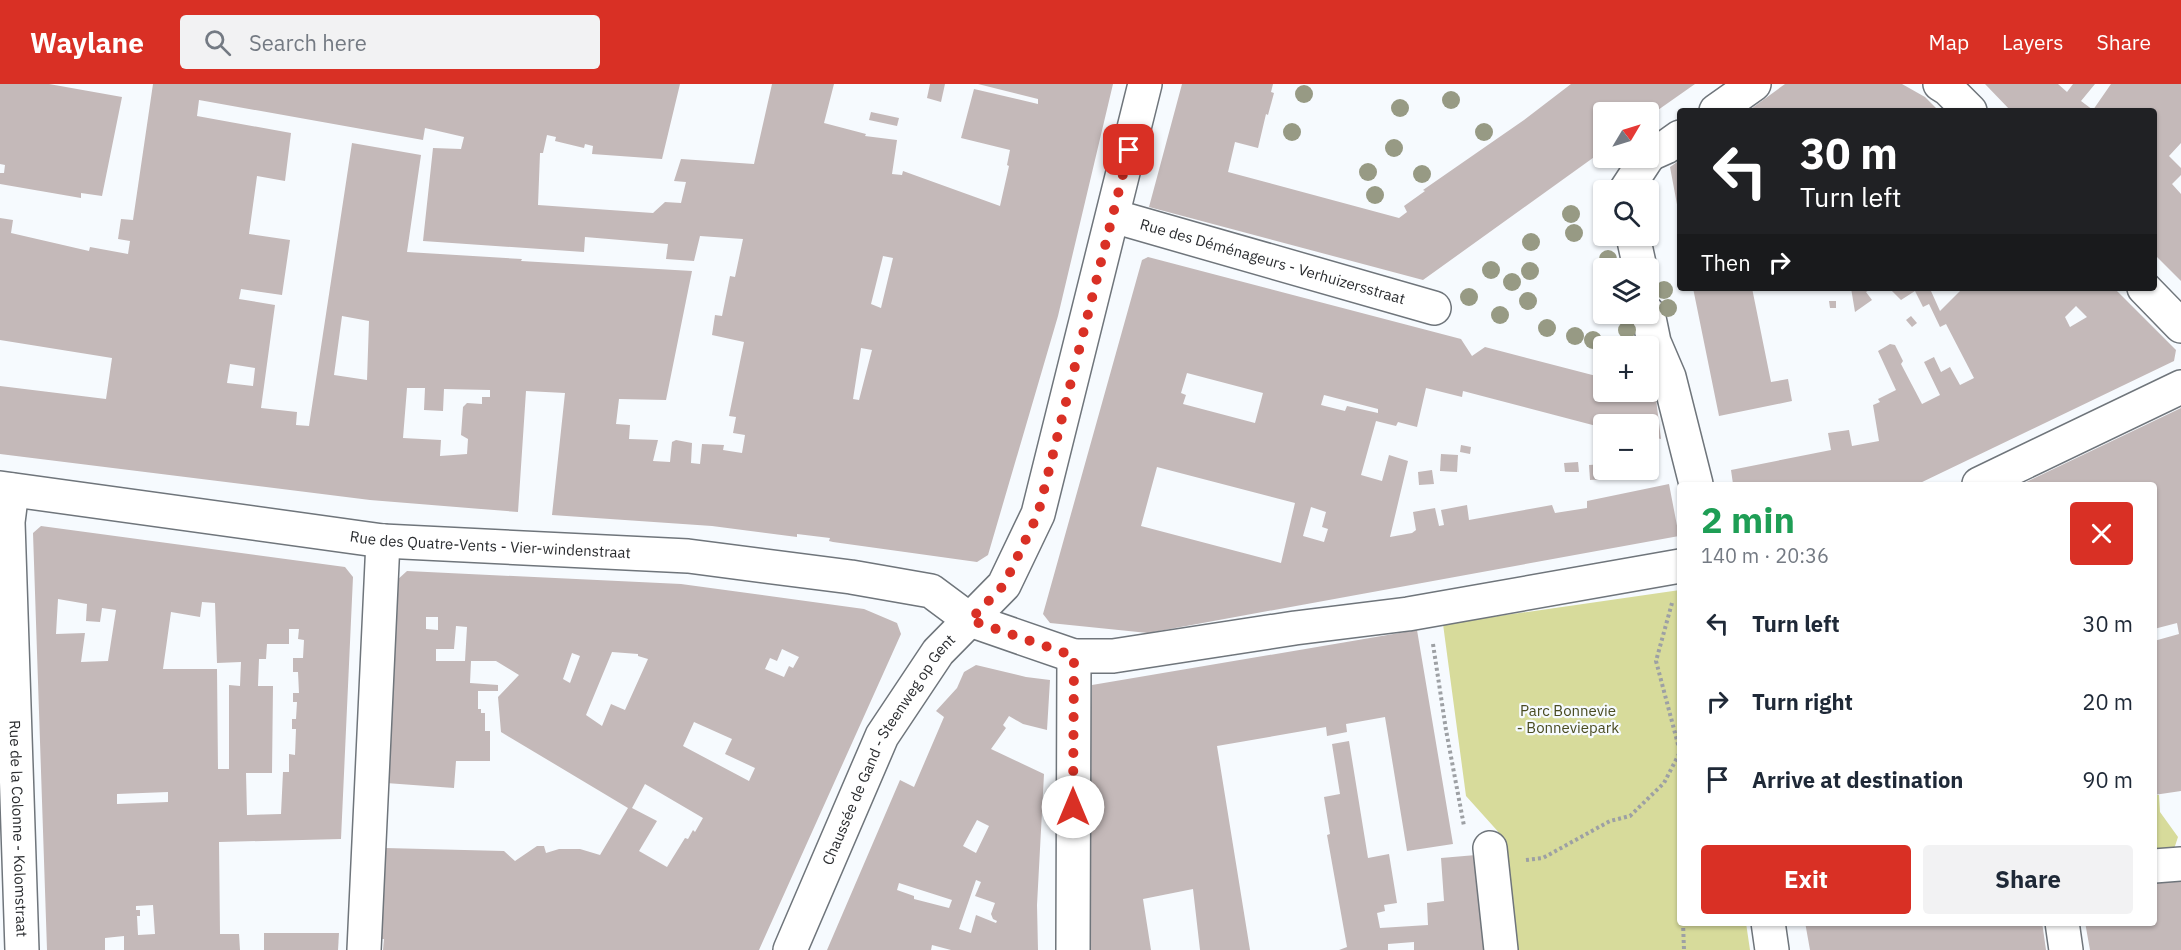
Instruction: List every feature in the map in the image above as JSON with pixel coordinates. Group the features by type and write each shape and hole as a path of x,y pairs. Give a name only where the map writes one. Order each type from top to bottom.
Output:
{"street":[{"name":"Chaussée de Gand - Steenweg op Gent","path":"790,950 882,736 938,652 1004,585 1038,514 1145,84"},
{"path":"1720,108 1754,84"},
{"path":"1940,84 1967,108"},
{"path":"1659,150 1677,139"},
{"name":"Rue des Déménageurs - Verhuizersstraat","path":"1113,216 1434,308"},
{"path":"2147,291 2181,326"},
{"path":"1650,324 1654,342 1670,377 1696,482"},
{"path":"1987,482 2181,387"},
{"name":"Rue des Quatre-Vents - Vier-windenstraat","path":"6,489 383,541 688,556 852,577 931,591 970,620 1074,656 1113,656 1295,628 1428,611 1677,567"},
{"name":"Rue de la Colonne - Kolomstraat","path":"6,489 22,950"},
{"path":"364,950 383,541"},
{"path":"1073,950 1074,656"},
{"path":"1491,856 1501,950"},
{"path":"2157,866 2181,864"},
{"path":"1769,926 1772,950"},
{"path":"2063,926 2066,950"}],"path":[{"path":"1673,600 1656,661 1677,742"},
{"path":"1428,611 1446,730 1466,835 1492,831 1491,856 1543,858 1610,821 1630,816 1664,783 1677,759"},
{"path":"1683,926 1684,950"}],"green space":[{"name":"Parc Bonnevie - Bonneviepark","path":"1677,590 1677,926 1746,926 1750,950 1516,950 1502,836 1466,796 1443,624"},
{"path":"2157,795 2159,795 2160,812 2178,837 2173,852 2157,854"}],"building":[{"path":"0,84 49,84 122,97 102,196 81,193 81,198 0,184 0,173 4,173 5,165 0,164"},
{"path":"153,84 680,84 662,159 592,154 593,146 585,144 584,148 555,141 556,137 547,135 543,153 540,153 538,205 653,213 665,202 681,203 686,182 674,181 681,159 754,164 772,84 834,84 824,123 866,134 865,136 897,140 892,174 902,175 903,171 1000,206 1009,166 1007,165 1010,150 961,138 974,89 1038,104 1038,99 978,84 1113,84 1058,316 988,555 977,562 833,542 829,541 830,538 797,534 797,537 712,526 552,515 565,393 526,391 518,512 370,500 0,454 0,386 106,399 112,358 0,340 0,218 13,220 11,233 89,251 90,247 128,254 130,241 118,239 121,219 133,220","holes":["199,100 423,140 425,128 464,137 461,149 433,148 423,241 584,252 585,237 668,244 666,259 694,261 700,236 743,239 735,277 730,276 722,316 715,315 712,335 744,342 729,416 736,417 733,433 745,435 742,453 723,450 724,445 702,444 700,464 691,463 692,443 676,440 672,442 670,462 653,461 658,440 629,439 630,425 616,424 619,399 666,400 692,271 407,252 421,155 352,143 309,426 296,425 297,412 261,408 275,305 239,299 241,289 282,295 290,240 249,234 257,176 285,181 291,133 197,116","883,256 893,258 881,308 871,304","342,316 369,321 367,380 334,375","861,348 872,350 859,400 853,399","230,364 255,368 253,386 227,383","407,388 425,388 424,410 443,411 444,389 490,390 490,397 482,397 482,404 467,403 463,407 461,435 468,439 467,454 440,456 441,440 403,438"]},
{"path":"930,84 945,84 941,102 927,98"},
{"path":"1182,84 1273,84 1271,92 1274,93 1268,115 1266,114 1258,148 1235,142 1228,172 1399,218 1407,212 1404,206 1425,191 1423,190 1524,120 1571,84 1695,84 1659,109 1659,102 1593,102 1593,158 1423,280 1149,207"},
{"path":"1785,84 1902,84 1925,97 1936,108 1752,108"},
{"path":"1985,84 2058,84 2067,92 2073,84 2095,84 2081,101 2090,108 2008,108"},
{"path":"2111,84 2181,84 2181,143 2169,156 2181,168 2181,175 2172,184 2181,194 2181,281 2157,257 2157,108 2094,108"},
{"path":"871,112 899,118 897,126 869,120"},
{"path":"1677,162 1677,204 1670,167"},
{"path":"1148,257 1461,339 1472,356 1485,347 1593,375 1593,402 1656,402 1658,414 1593,414 1593,425 1463,391 1462,397 1426,388 1417,427 1398,422 1396,426 1376,421 1361,475 1382,481 1389,455 1408,461 1390,537 1412,533 1416,530 1413,512 1435,508 1439,526 1444,525 1441,510 1467,505 1469,520 1552,505 1555,513 1587,508 1587,501 1669,484 1677,536 1148,633 1050,623 1043,614 1142,260","holes":["1187,373 1263,393 1255,423 1183,404 1186,395 1181,393","1324,395 1378,409 1378,413 1347,406 1345,411 1321,405","1157,467 1295,503 1281,563 1141,526","1311,507 1326,512 1322,527 1328,529 1324,542 1303,536"]},
{"path":"1694,291 1753,291 1771,382 1788,379 1792,401 1719,416"},
{"path":"1852,291 1868,291 1872,300 1855,312"},
{"path":"1892,291 1915,291 1901,300"},
{"path":"1915,291 1931,291 1940,311 1960,291 2117,291 2176,350 2174,361 1922,482 1733,482 1731,470 1831,450 1828,433 1849,430 1852,446 1879,441 1873,405 1880,402 1878,399 1896,390 1878,351 1890,344 1895,345 1903,361 1901,364 1922,404 1940,395 1924,362 1934,357 1941,372 1950,367 1960,385 1974,378 1946,324 1940,327 1929,304 1923,307","holes":["2076,306 2087,317 2070,327 2065,317"]},
{"path":"1829,301 1836,301 1836,308 1830,308"},
{"path":"1911,316 1917,323 1912,327 1906,320"},
{"path":"2181,408 2181,791 2157,795 2157,640 2179,634 2177,623 2157,628 2157,482 2026,482"},
{"path":"1461,445 1471,447 1470,454 1460,452"},
{"path":"1441,454 1458,455 1457,472 1440,471"},
{"path":"1578,462 1579,472 1565,472 1564,463"},
{"path":"1589,465 1593,465 1593,480 1590,480"},
{"path":"1432,470 1434,484 1419,485 1418,472"},
{"path":"41,526 345,567 353,577 341,839 219,842 220,934 239,934 240,950 124,950 124,936 105,938 105,950 47,950 33,533","holes":["58,599 87,604 86,621 100,622 102,608 116,610 108,661 81,662 85,633 56,634","202,602 215,603 217,663 241,662 240,686 229,685 229,769 218,769 217,669 163,669 171,612 200,617","289,629 299,629 298,639 304,640 303,658 293,658 293,672 298,672 299,693 293,693 293,702 297,702 296,719 292,719 292,729 296,729 295,755 289,754 289,772 283,772 281,814 247,815 246,773 272,773 273,686 258,686 259,659 266,659 267,644 289,644","168,792 168,802 117,804 117,794","153,905 155,934 138,935 137,916 140,916 140,910 136,910 136,906"]},
{"path":"407,571 681,584 864,609 897,623 901,634 759,950 383,950 384,939 381,939 385,848 504,851 515,861 537,846 544,846 546,853 559,849 580,849 600,855 628,808 501,732 498,697 519,675 496,661 471,661 470,683 498,685 498,691 478,691 478,709 481,709 481,713 485,713 485,731 490,731 490,761 456,761 454,788 386,783 396,581","holes":["426,617 438,617 438,630 426,629","456,626 467,627 465,661 436,661 436,649 454,649","782,649 799,657 793,668 789,666 784,677 765,669 770,658 777,661","612,652 638,654 648,659 625,710 611,704 602,726 586,715","572,653 580,656 570,683 563,679","694,722 732,739 725,754 755,768 749,781 683,746","645,784 703,818 695,832 693,830 688,839 685,838 667,867 639,851 657,821 632,808"]},
{"path":"1417,630 1453,844 1407,851 1385,717 1346,724 1347,732 1327,736 1326,727 1217,746 1250,950 1200,950 1193,889 1143,899 1151,950 1080,950 1092,685"},
{"path":"976,665 1026,677 1050,680 1047,730 1023,724 1009,716 1003,725 1006,728 991,749 1044,774 1037,905 1038,950 951,950 932,945 931,950 827,950 900,780 914,787 944,717 936,711 957,688 964,672","holes":["977,820 989,826 976,853 963,846","976,880 981,882 975,896 995,903 991,914 997,921 996,923 976,915 971,933 959,929","899,883 952,900 949,908 914,899 914,896 897,890"]},
{"path":"1349,741 1368,858 1389,854 1397,903 1384,905 1385,911 1377,913 1380,928 1428,925 1427,903 1444,901 1441,858 1476,855 1484,950 1414,950 1414,942 1388,944 1388,950 1339,950 1347,947 1327,835 1330,834 1324,797 1340,794 1332,744"},
{"path":"2181,874 2181,950 2090,950 2086,926 2157,926 2157,877"},
{"path":"1806,926 2043,926 2046,950 1810,950"},
{"path":"264,933 339,933 338,950 264,950"}],"route":[{"path":"1073,807 1074,656 970,620 1004,585 1038,514 1129,150"}]}
